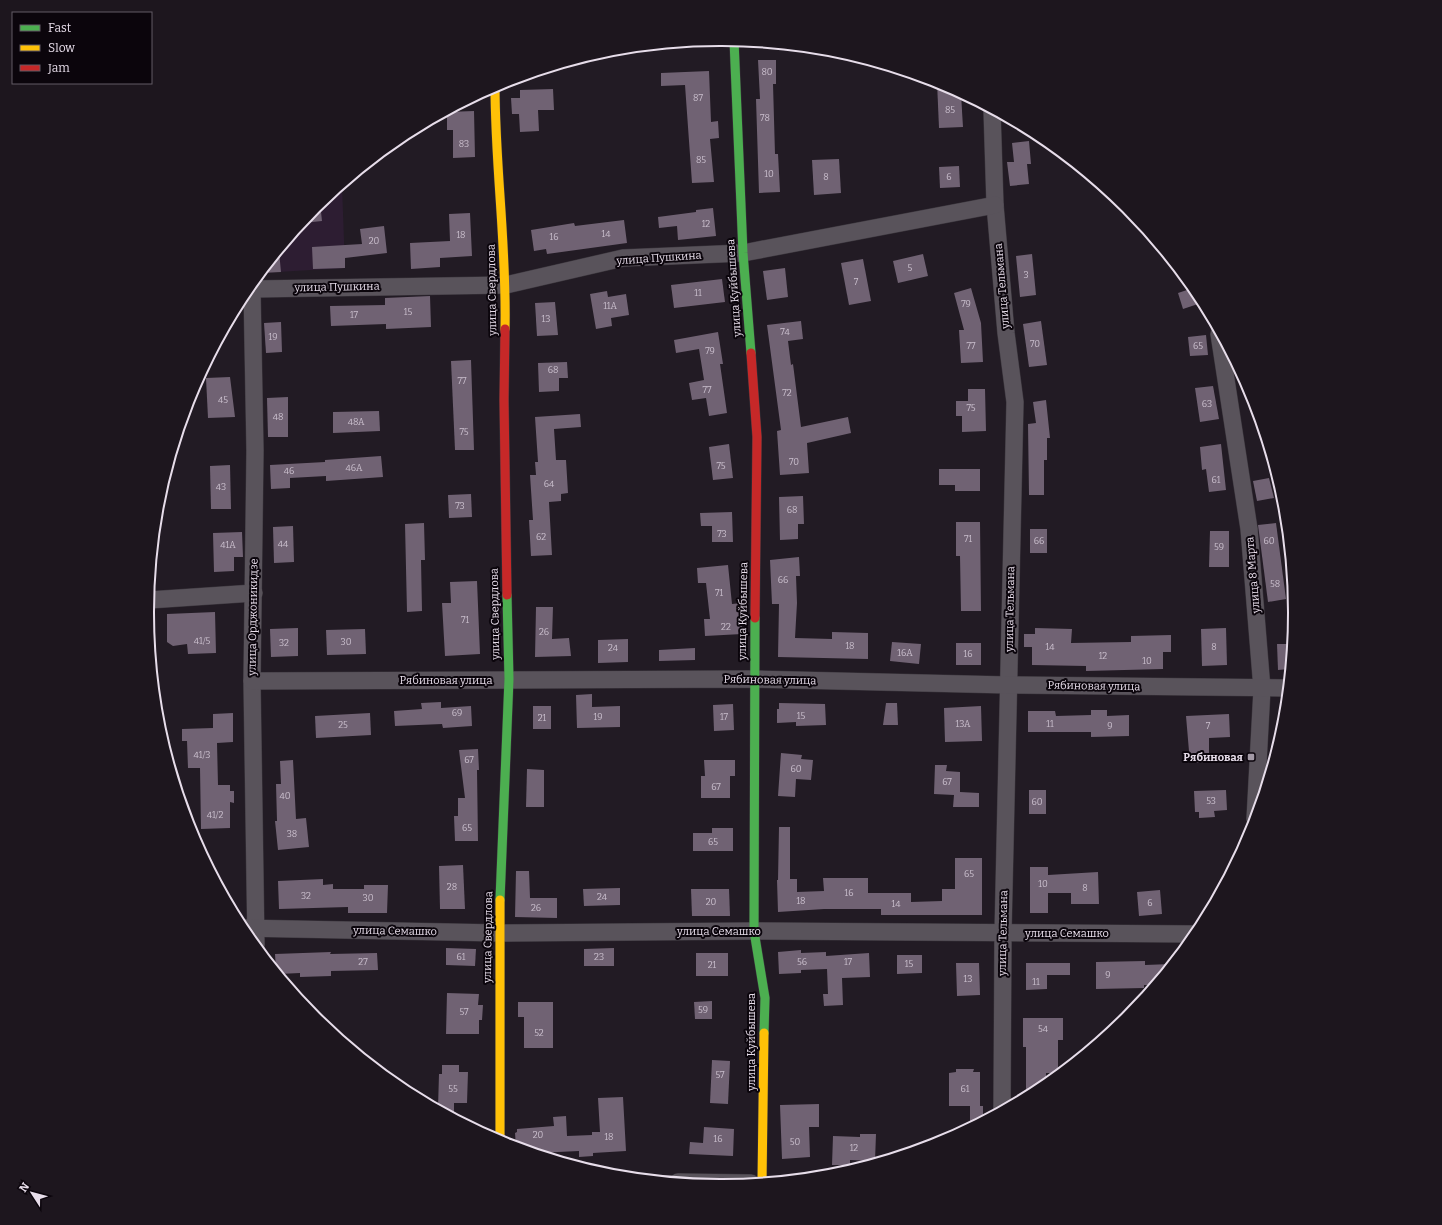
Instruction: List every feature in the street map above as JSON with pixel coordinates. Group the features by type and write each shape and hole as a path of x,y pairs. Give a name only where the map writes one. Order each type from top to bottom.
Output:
{"street":[{"name":"улица Куйбышева","path":"734,46 743,253 757,437 754,679 754,931 765,998 762,1178"},
{"name":"улица Свердлова","path":"495,93 495,127 506,284 504,400 509,679 499,933 500,1134"},
{"name":"улица Тельмана","path":"992,115 995,205 1006,333 1015,402 1003,933 1002,1104"},
{"name":"улица Пушкина","path":"257,289 506,284 623,258 743,253 995,205"},
{"name":"улица Орджоникидзе","path":"249,925 255,452 250,298"},
{"name":"улица 8 Марта","path":"1221,346 1249,529 1262,689 1256,797"},
{"path":"155,600 254,593"},
{"name":"Рябиновая улица","path":"252,681 754,679 1008,685 1283,688"},
{"name":"улица Семашко","path":"251,928 499,933 754,931 1187,934"}],"shaded area":[{"path":"342,191 345,268 269,273 295,239 320,212"}],"building":[{"path":"758,60 776,60 776,84 773,84 775,154 778,154 780,192 759,193 756,99 760,99"},
{"path":"709,71 711,122 718,121 719,138 710,139 714,182 692,183 685,85 661,86 661,73"},
{"path":"553,89 554,110 538,110 539,131 520,132 519,114 512,114 511,98 520,98 520,90"},
{"path":"937,89 961,99 963,127 939,128"},
{"path":"474,111 475,157 453,158 453,130 447,130 447,117 456,112"},
{"path":"1029,141 1031,164 1027,164 1029,184 1010,186 1007,162 1014,162 1012,143"},
{"path":"839,159 841,193 814,195 812,160"},
{"path":"959,166 960,187 940,188 939,167"},
{"path":"713,208 716,236 678,240 677,226 659,228 658,217 696,212 696,210"},
{"path":"321,211 322,221 311,222"},
{"path":"470,213 472,256 440,258 440,267 411,269 410,243 450,241 449,214"},
{"path":"624,220 627,243 547,254 546,249 534,251 531,230 574,223 575,226"},
{"path":"384,226 387,253 345,258 345,268 313,269 312,247 362,244 360,229"},
{"path":"923,254 928,276 898,283 893,261"},
{"path":"1032,254 1036,295 1020,297 1016,256"},
{"path":"280,258 281,272 269,273"},
{"path":"863,259 871,301 849,305 841,263"},
{"path":"785,268 788,297 767,300 763,271"},
{"path":"722,279 725,302 674,308 671,285"},
{"path":"971,288 981,323 983,362 961,363 959,330 964,330 954,293"},
{"path":"1186,290 1196,305 1183,309 1178,293"},
{"path":"607,291 608,297 626,294 629,315 611,318 612,326 596,329 590,294"},
{"path":"430,296 431,327 386,329 386,324 331,326 330,306 385,305 385,298"},
{"path":"555,302 558,335 537,336 535,303"},
{"path":"801,321 803,339 788,341 791,365 793,364 801,427 848,417 851,433 807,443 809,473 780,475 777,431 781,430 767,325"},
{"path":"1041,321 1047,365 1029,367 1023,324"},
{"path":"281,322 282,352 266,353 264,323"},
{"path":"718,332 723,364 720,364 727,413 709,416 706,398 692,400 689,383 704,380 699,349 676,353 674,340"},
{"path":"1206,335 1208,355 1190,356 1188,337"},
{"path":"471,360 474,450 455,450 451,361"},
{"path":"567,362 568,378 559,378 559,391 539,392 538,363"},
{"path":"230,377 235,417 208,418 206,378"},
{"path":"1213,386 1219,419 1200,422 1195,388"},
{"path":"968,389 985,389 986,431 962,432 962,416 956,416 956,401 968,401"},
{"path":"288,397 288,437 268,437 267,398"},
{"path":"1046,400 1050,438 1047,438 1047,460 1044,460 1044,495 1029,495 1028,424 1036,423 1033,402"},
{"path":"379,411 380,431 333,433 333,412"},
{"path":"580,414 581,427 554,429 556,460 566,460 568,493 561,494 561,501 549,502 552,555 531,556 529,520 533,520 530,475 536,475 535,462 538,462 535,417"},
{"path":"729,444 733,478 713,480 709,447"},
{"path":"1221,444 1226,490 1209,492 1206,469 1202,470 1200,447"},
{"path":"381,456 383,477 326,481 326,476 290,478 290,488 271,489 270,465 325,462 325,460"},
{"path":"230,465 231,509 211,509 210,466"},
{"path":"939,469 980,469 980,491 955,491 955,485 939,485"},
{"path":"1269,478 1274,498 1257,501 1253,481"},
{"path":"471,494 472,517 449,518 448,495"},
{"path":"803,496 804,524 798,524 798,539 780,540 779,497"},
{"path":"732,512 733,542 712,542 712,526 701,526 700,513"},
{"path":"956,522 980,522 981,611 961,611 960,556 956,556"},
{"path":"424,523 425,560 421,560 422,611 407,612 405,524"},
{"path":"1276,523 1286,599 1268,602 1258,525"},
{"path":"293,526 294,562 274,563 273,527"},
{"path":"1030,529 1047,529 1047,553 1030,553"},
{"path":"1210,531 1229,531 1229,567 1209,567"},
{"path":"242,532 243,557 234,557 234,571 214,572 213,533"},
{"path":"799,557 800,576 796,576 797,603 795,638 832,639 832,632 868,633 868,659 778,657 779,604 772,604 770,560"},
{"path":"728,565 732,604 742,603 742,634 705,636 704,619 710,619 706,583 698,583 697,568"},
{"path":"477,581 480,654 445,656 442,603 451,603 450,582"},
{"path":"536,607 553,607 552,639 569,638 571,656 535,657"},
{"path":"215,612 216,653 188,654 187,644 173,646 167,642 167,614"},
{"path":"298,628 298,656 271,657 270,629"},
{"path":"1035,628 1072,629 1071,643 1131,642 1131,636 1171,635 1171,652 1163,652 1163,669 1086,671 1086,666 1032,665 1032,647 1024,647 1024,634 1035,634"},
{"path":"1226,628 1227,665 1202,666 1201,629"},
{"path":"365,629 366,654 327,655 326,630"},
{"path":"628,639 628,662 598,663 598,640"},
{"path":"892,642 921,644 919,664 890,661"},
{"path":"956,643 981,643 981,665 956,665"},
{"path":"1277,644 1286,644 1284,669 1278,670"},
{"path":"695,648 695,660 659,661 659,650"},
{"path":"592,694 592,707 620,706 620,727 577,728 576,695"},
{"path":"441,702 441,708 471,706 472,726 443,728 442,724 395,726 394,711 422,709 421,703"},
{"path":"779,703 825,704 826,725 796,726 796,722 777,723 777,709 779,709"},
{"path":"886,703 897,703 898,725 883,725"},
{"path":"733,704 734,730 714,731 713,705"},
{"path":"533,706 551,706 551,729 533,729"},
{"path":"981,706 982,741 945,742 944,708"},
{"path":"1091,710 1107,710 1107,716 1129,715 1129,736 1091,737 1091,732 1028,732 1028,711 1055,711 1056,716 1091,715"},
{"path":"233,713 233,742 217,743 218,785 230,785 230,791 234,791 234,803 230,802 230,828 201,829 200,768 188,768 187,741 182,741 182,729 213,728 213,714"},
{"path":"370,713 371,735 316,738 315,716"},
{"path":"1229,714 1230,737 1209,738 1209,763 1190,763 1186,716"},
{"path":"478,749 478,841 455,841 454,816 458,816 458,798 465,798 459,750"},
{"path":"781,753 802,755 801,759 813,760 811,780 796,779 795,797 778,796"},
{"path":"293,760 296,819 306,818 309,847 278,850 275,821 277,821 276,784 281,784 280,761"},
{"path":"704,760 735,760 735,776 730,776 730,798 701,798 701,776 705,776"},
{"path":"935,765 947,765 946,771 960,772 960,792 979,793 979,807 953,807 954,795 934,794"},
{"path":"527,769 544,770 544,807 526,807"},
{"path":"1029,790 1046,790 1046,814 1029,814"},
{"path":"1226,790 1227,810 1214,811 1215,817 1199,818 1199,812 1195,812 1194,791"},
{"path":"779,827 790,827 790,879 797,879 797,892 824,891 823,878 868,878 868,893 911,893 911,902 942,901 942,889 955,889 955,858 982,858 982,915 881,915 881,909 824,909 778,912 777,880"},
{"path":"712,828 733,828 733,851 693,851 693,833 712,833"},
{"path":"463,865 465,909 440,909 439,866"},
{"path":"1030,867 1048,867 1048,875 1098,872 1099,904 1071,904 1071,893 1048,893 1048,913 1030,913"},
{"path":"516,871 529,871 530,898 557,898 557,918 515,917"},
{"path":"323,879 323,885 333,884 333,889 364,889 364,885 388,885 387,913 348,913 348,907 279,909 278,881"},
{"path":"620,888 620,905 584,906 583,889"},
{"path":"691,889 729,889 730,916 692,916"},
{"path":"1160,890 1162,914 1139,916 1137,892"},
{"path":"446,948 476,949 475,966 446,965"},
{"path":"614,948 614,966 584,966 584,949"},
{"path":"801,950 801,953 826,952 826,956 869,953 870,977 842,978 843,1005 824,1006 823,994 828,994 827,969 801,970 801,973 779,974 778,952"},
{"path":"331,952 330,954 377,953 378,970 331,971 331,976 300,977 300,973 285,974 275,961 275,954"},
{"path":"696,953 728,953 728,976 696,976"},
{"path":"897,955 922,955 922,973 897,974"},
{"path":"1145,961 1145,965 1164,964 1148,985 1144,985 1144,988 1096,989 1096,962"},
{"path":"956,963 979,963 980,995 957,996"},
{"path":"1026,963 1070,963 1070,975 1047,975 1047,989 1026,990"},
{"path":"447,993 479,994 478,1005 483,1005 482,1020 479,1020 479,1034 446,1034"},
{"path":"712,1001 712,1019 695,1019 694,1002"},
{"path":"518,1002 553,1002 553,1048 524,1048 524,1017 518,1017"},
{"path":"1023,1018 1063,1018 1063,1040 1058,1040 1058,1068 1051,1073 1046,1073 1046,1077 1026,1090 1026,1047 1023,1047"},
{"path":"712,1060 730,1061 728,1104 710,1103"},
{"path":"442,1065 459,1065 459,1072 468,1072 467,1103 454,1103 454,1112 438,1103 439,1074 442,1074"},
{"path":"956,1069 974,1069 973,1072 980,1072 980,1106 983,1106 983,1115 970,1122 970,1106 949,1106 949,1073 956,1072"},
{"path":"623,1097 626,1151 593,1153 593,1156 579,1157 579,1151 550,1152 516,1140 515,1133 517,1132 517,1129 554,1126 553,1117 566,1116 567,1136 592,1135 592,1132 600,1132 598,1098"},
{"path":"819,1104 819,1127 809,1127 810,1157 782,1159 780,1105"},
{"path":"704,1127 734,1129 733,1156 689,1154 690,1142 703,1143"},
{"path":"860,1134 876,1134 875,1158 865,1161 850,1160 850,1164 846,1165 832,1165 833,1136 860,1137"}],"traffic: fast":[{"path":"734,46 743,253 751,353"},
{"path":"500,900 509,679 507,595"},
{"path":"755,618 754,931 765,998 764,1033"}],"traffic: slow":[{"path":"495,93 504,268 505,329"},
{"path":"500,900 500,1134"},
{"path":"762,1178 764,1033"}],"traffic: jam":[{"path":"505,329 504,400 507,595"},
{"path":"751,353 757,437 755,618"}],"place":[{"name":"Рябиновая","path":"1251,757"}]}
